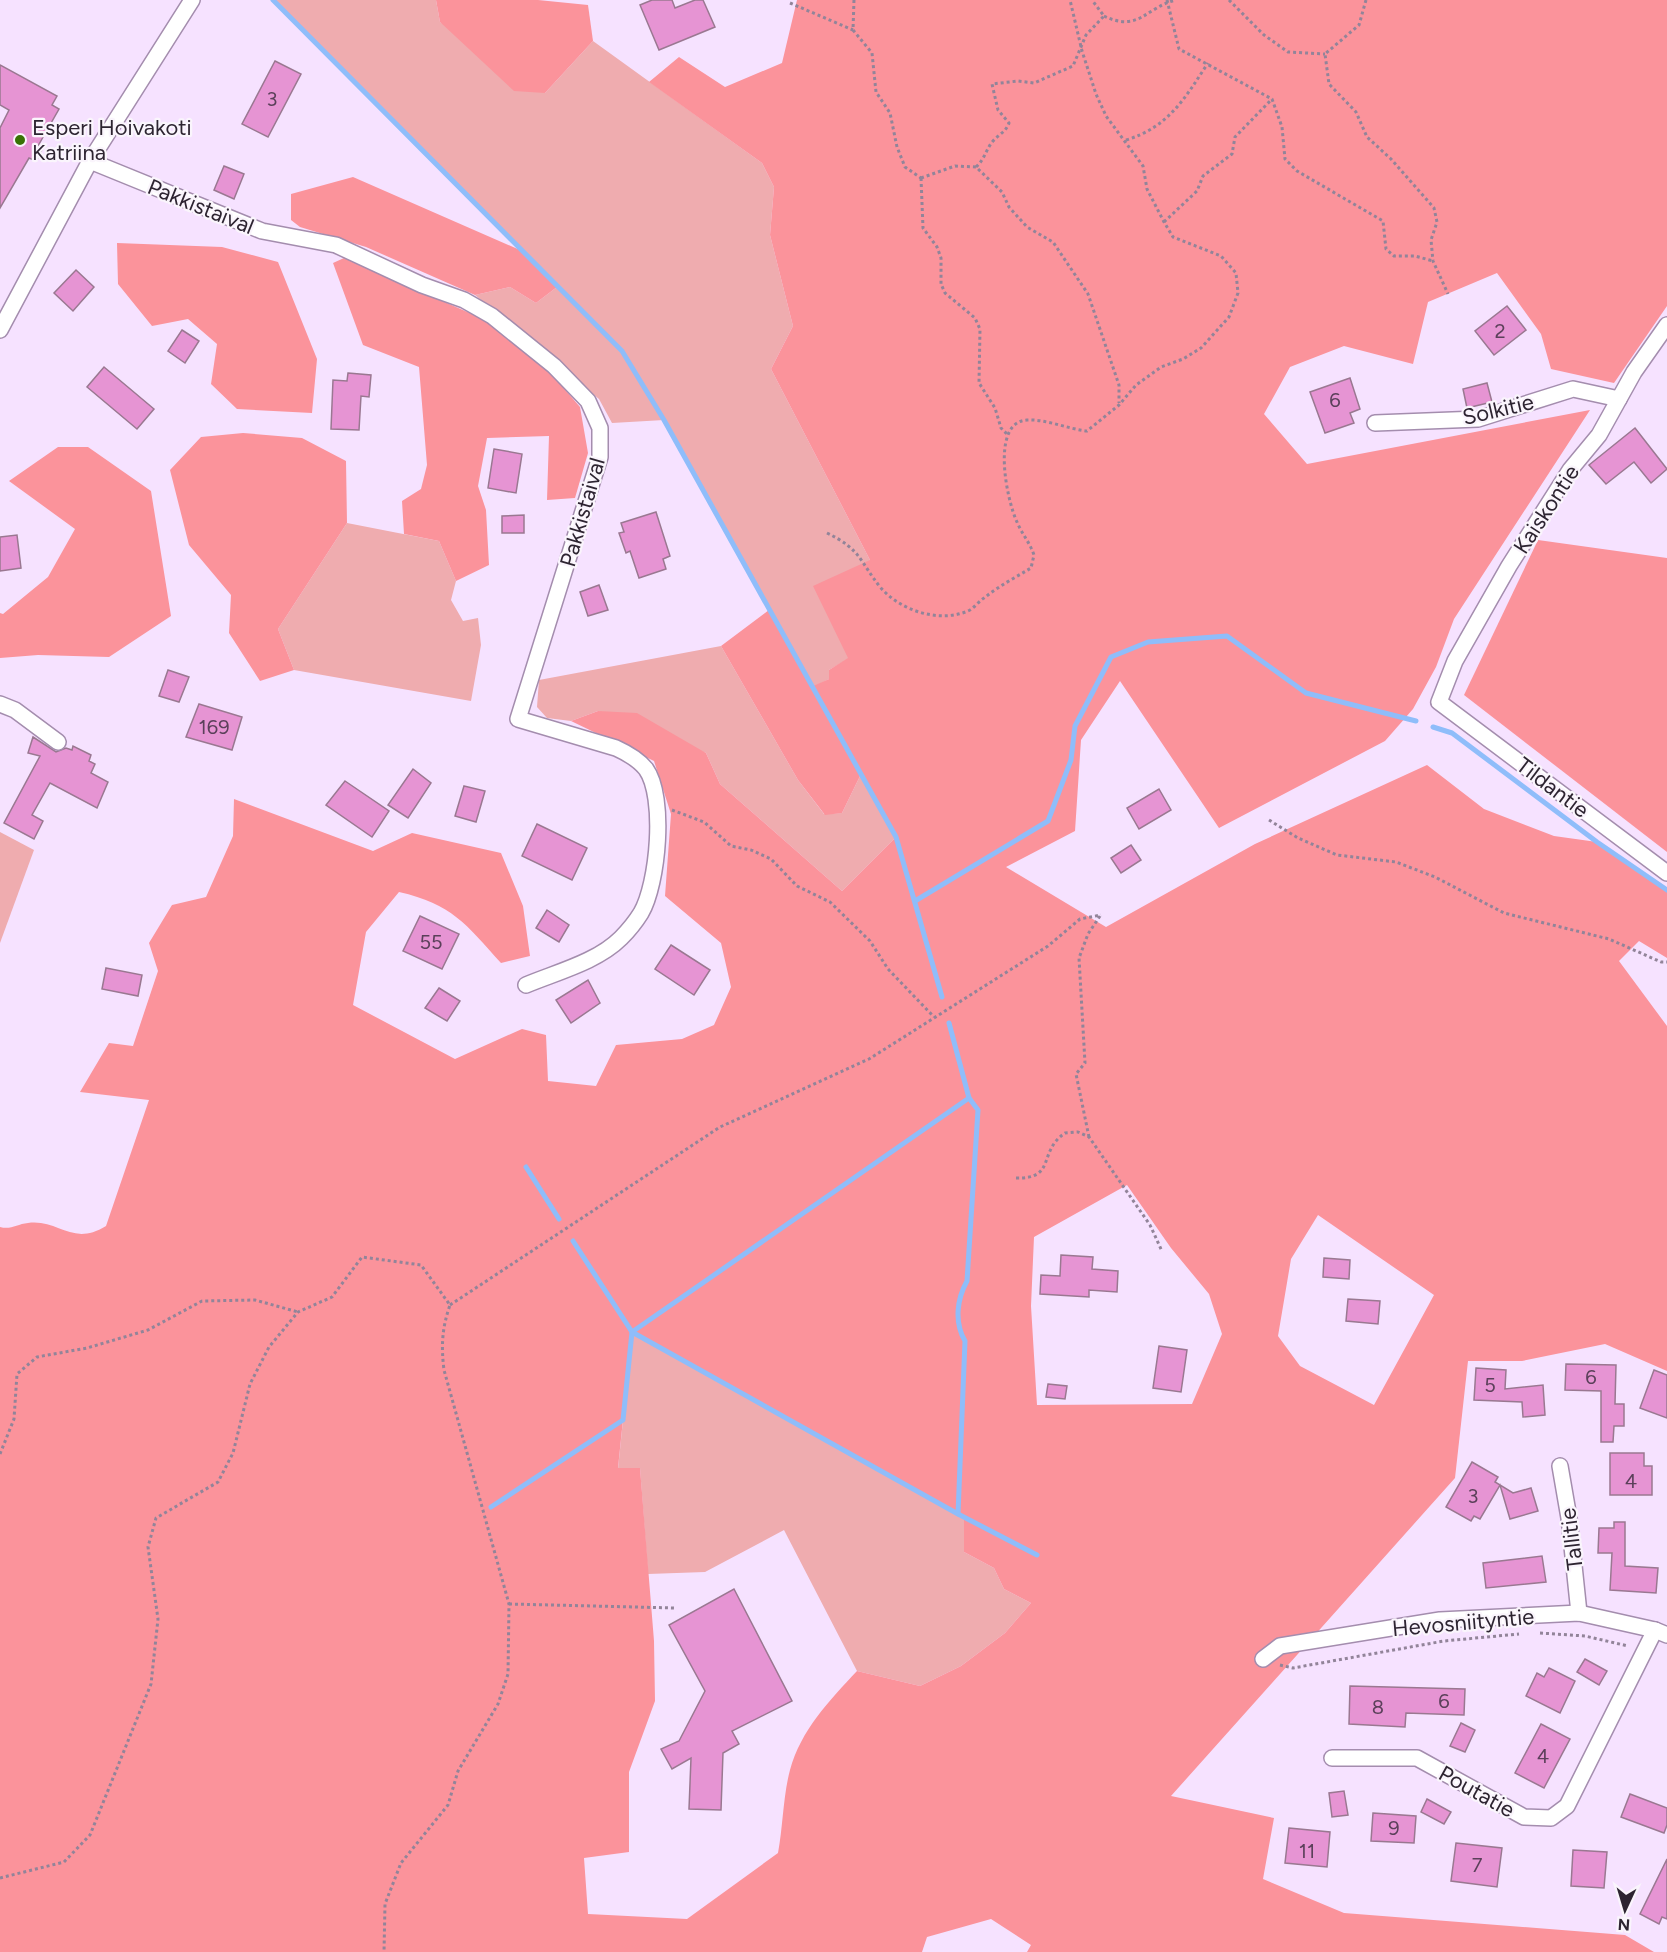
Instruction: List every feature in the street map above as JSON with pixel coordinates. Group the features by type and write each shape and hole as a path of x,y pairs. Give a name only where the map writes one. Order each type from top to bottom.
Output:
{"street":[{"path":"0,330 90,161 192,0"},
{"name":"Pakkistaival","path":"90,161 253,228 336,245 422,285 464,300 501,324 554,366 588,401 600,428 600,457 518,719 616,748 630,755 645,768 654,788 657,809 653,878 642,912 621,939 594,956 526,985"},
{"name":"Kaiskontie","path":"1439,702 1455,662 1509,566 1570,470 1599,435 1667,324"},
{"name":"Solkitie","path":"1375,423 1478,419 1573,389 1619,399"},
{"name":"Tildantie","path":"1439,702 1667,873"},
{"path":"0,704 15,710 58,742"},
{"name":"Tallitie","path":"1560,1466 1569,1518 1579,1613"},
{"name":"Hevosniityntie","path":"1263,1659 1280,1646 1440,1620 1579,1613 1661,1632"},
{"name":"Poutatie","path":"1332,1758 1417,1758 1524,1817 1551,1818 1567,1806 1645,1650 1661,1632"}],"path":[{"path":"853,30 854,0"},
{"path":"827,533 848,543 881,588 899,605 922,613 952,614 971,609 1031,568 1034,555 1017,522 1007,487 1004,458 1006,434 1014,424 1027,420 1086,431 1161,367 1183,359 1201,348 1229,317 1238,293 1236,273 1221,256 1173,237 1147,189 1143,166 1126,140 1106,116 1082,51 1070,0"},
{"path":"1092,0 1104,16 1118,23 1133,22 1167,1 1176,0"},
{"path":"1229,0 1264,34 1288,52 1325,54 1359,25 1366,0"},
{"path":"1167,1 1179,49 1272,99 1282,127 1285,159 1297,171 1383,221 1386,249 1394,256 1415,256 1433,261"},
{"path":"790,3 853,30 872,53 876,92 890,113 897,147 905,166 921,178"},
{"path":"976,167 983,161 991,142 1007,129 1009,123 998,110 992,84 1018,81 1034,83 1073,66 1082,51 1086,35 1104,16"},
{"path":"1325,54 1329,84 1356,112 1367,137 1391,159 1434,208 1437,222 1431,240 1433,261 1448,294"},
{"path":"1126,140 1146,134 1169,118 1208,63"},
{"path":"1164,222 1197,191 1203,176 1232,154 1235,137 1272,99"},
{"path":"921,178 955,166 976,167 1002,192 1009,207 1027,226 1053,242 1088,294 1119,385 1119,405"},
{"path":"921,178 922,228 937,247 941,258 941,284 945,293 975,318 980,329 979,383 995,408 1001,428 1006,434"},
{"path":"654,788 672,810 704,822 731,846 751,850 771,860 797,886 830,902 870,941 888,969 934,1017"},
{"path":"1269,820 1298,838 1337,855 1396,862 1435,877 1504,913 1609,939 1661,962 1667,962"},
{"path":"384,1952 385,1904 401,1863 448,1804 458,1771 498,1704 508,1674 509,1604 444,1370 441,1347 442,1325 450,1305 720,1127 869,1059 1048,945 1080,919 1101,915 1088,934 1079,958 1085,1063 1076,1074 1089,1137 1150,1224 1161,1249"},
{"path":"1016,1178 1032,1178 1038,1175 1043,1169 1049,1150 1065,1133 1078,1132 1089,1137"},
{"path":"0,1878 64,1862 90,1834 151,1684 158,1620 148,1547 156,1518 218,1482 232,1453 250,1384 269,1347 298,1312 332,1298 362,1257 421,1265 450,1305"},
{"path":"0,1454 14,1419 17,1374 37,1357 87,1348 148,1330 202,1301 255,1300 298,1312"},
{"path":"509,1604 676,1608"},
{"path":"1537,1632 1585,1636 1645,1650"},
{"path":"1263,1659 1293,1668 1444,1641 1525,1633"}],"shaded area":[{"path":"272,0 436,0 440,22 545,93 593,41 762,163 774,187 770,235 793,326 771,369 870,560 848,659 829,670 829,679 812,688 664,420 612,423 599,399 475,295 510,287 536,303 557,287"},
{"path":"436,0 538,0 588,5 593,41 545,93 514,91 440,22"},
{"path":"797,0 1667,0 1667,306 1614,383 1551,369 1541,334 1497,273 1428,302 1413,364 1344,346 1290,367 1264,414 1307,464 1590,410 1454,619 1436,667 1413,709 1385,741 1219,828 1120,681 1081,740 1075,831 1006,867 1106,927 1255,844 1427,765 1484,809 1554,836 1597,842 1667,890 1667,958 1639,941 1619,961 1667,1026 1667,1371 1605,1344 1522,1361 1468,1361 1455,1478 1171,1796 1274,1818 1263,1879 1344,1913 1625,1935 1654,1952 1027,1952 1031,1945 991,1919 927,1937 922,1952 0,1952 0,1227 39,1223 84,1234 106,1226 149,1100 80,1092 109,1043 133,1046 158,971 149,943 172,905 206,897 233,836 234,799 373,851 412,833 501,853 523,906 530,956 501,963 457,917 432,903 399,892 366,932 353,1005 455,1059 522,1029 546,1035 548,1081 596,1086 616,1045 682,1039 714,1025 731,987 721,943 665,896 671,814 654,761 571,721 598,711 637,713 706,753 720,784 842,891 895,838 860,776 842,813 825,815 798,780 721,646 769,610 811,687 829,679 829,670 848,658 813,586 870,560 771,369 793,326 770,235 774,187 762,163 649,82 679,57 725,87 782,63","holes":["1127,1185 1171,1248 1209,1294 1222,1334 1192,1404 1037,1405 1031,1306 1034,1237","1318,1215 1434,1295 1374,1405 1300,1366 1278,1336 1291,1259","632,1332 964,1518 964,1552 994,1568 1004,1589 1031,1603 1005,1633 961,1666 920,1686 857,1671 817,1717 795,1755 786,1790 778,1853 687,1919 588,1914 584,1858 629,1852 629,1772 655,1701 654,1641 640,1468 618,1468"]},
{"path":"353,177 520,250 557,287 536,303 510,287 475,295 366,247 300,227 291,220 291,194"},
{"path":"117,243 222,247 278,262 317,359 312,413 237,409 211,384 217,344 188,319 152,326 118,284"},
{"path":"344,258 488,321 550,372 580,407 588,453 575,498 547,500 549,436 487,438 478,486 486,510 489,565 456,581 439,541 404,534 402,501 421,489 427,465 419,367 363,345 333,263"},
{"path":"243,433 302,438 346,461 347,523 278,629 294,670 260,681 229,633 231,595 189,545 170,470 201,437"},
{"path":"58,447 88,447 151,491 171,616 109,657 38,655 0,658 0,613 3,614 48,577 75,529 9,481"},
{"path":"347,523 439,541 456,581 451,600 463,621 478,618 481,645 471,701 294,670 278,629"},
{"path":"1538,540 1667,558 1667,852 1464,695"},
{"path":"721,646 798,780 824,814 842,813 860,776 896,837 842,891 720,784 706,753 598,711 571,721 547,718 537,707 539,680"},
{"path":"0,832 34,850 0,943"},
{"path":"632,1332 964,1518 964,1552 994,1568 1004,1589 1031,1603 1005,1633 961,1666 920,1686 857,1671 784,1530 705,1572 648,1574 640,1468 618,1469"}],"building":[{"path":"652,0 672,0 675,8 695,0 703,0 715,27 659,50 640,5"},
{"path":"275,61 301,74 268,137 242,124"},
{"name":"Esperi Hoivakoti Katriina","path":"0,65 57,96 52,105 59,109 38,146 43,148 36,161 29,158 0,208 0,128 9,110 0,105"},
{"path":"224,166 244,174 234,199 214,190"},
{"path":"76,270 94,287 73,311 54,293"},
{"path":"1507,306 1526,330 1494,355 1475,331"},
{"path":"182,330 199,341 185,363 168,351"},
{"path":"104,367 154,409 137,429 87,387"},
{"path":"348,373 371,375 369,397 361,396 359,430 331,429 333,380 347,381"},
{"path":"1350,378 1360,409 1350,413 1354,423 1325,433 1310,392"},
{"path":"1487,383 1492,402 1467,408 1463,389"},
{"path":"1635,428 1667,469 1651,483 1634,462 1606,484 1589,465"},
{"path":"494,449 522,454 516,493 488,488"},
{"path":"656,512 670,556 663,559 666,569 639,578 630,551 626,553 619,533 624,532 621,523"},
{"path":"524,515 524,533 502,533 502,516"},
{"path":"17,535 21,568 0,571 0,537"},
{"path":"599,585 608,610 588,616 580,592"},
{"path":"168,670 189,677 179,702 159,696"},
{"path":"199,704 242,717 232,750 186,737"},
{"path":"33,737 56,752 66,748 72,750 73,746 91,755 89,761 95,764 91,773 108,782 97,808 50,783 32,815 43,821 34,839 4,823 40,756 28,753"},
{"path":"413,769 431,783 408,818 388,805"},
{"path":"345,781 389,811 372,837 326,805"},
{"path":"464,786 485,791 476,822 455,816"},
{"path":"1159,789 1171,810 1139,829 1127,808"},
{"path":"537,824 587,848 572,880 522,856"},
{"path":"1131,845 1141,860 1121,873 1111,858"},
{"path":"547,910 569,925 559,942 536,928"},
{"path":"420,916 459,934 442,969 403,951"},
{"path":"671,945 710,970 694,995 655,969"},
{"path":"106,968 142,975 138,996 102,989"},
{"path":"588,980 600,1003 571,1023 556,1000"},
{"path":"439,988 460,1001 447,1021 425,1008"},
{"path":"1061,1255 1093,1257 1092,1269 1118,1271 1117,1292 1089,1290 1089,1297 1040,1294 1041,1275 1060,1276"},
{"path":"1324,1258 1350,1260 1349,1279 1323,1277"},
{"path":"1348,1299 1380,1301 1378,1324 1346,1321"},
{"path":"1159,1346 1187,1350 1181,1392 1153,1388"},
{"path":"1566,1364 1616,1365 1615,1404 1624,1404 1624,1426 1614,1426 1613,1442 1601,1442 1601,1391 1565,1390"},
{"path":"1476,1368 1506,1370 1505,1389 1543,1385 1545,1415 1523,1417 1522,1402 1474,1400"},
{"path":"1654,1370 1667,1375 1667,1418 1640,1408"},
{"path":"1048,1384 1067,1386 1065,1399 1046,1397"},
{"path":"1610,1453 1644,1453 1644,1466 1652,1466 1652,1495 1610,1495"},
{"path":"1472,1462 1498,1477 1495,1482 1500,1485 1480,1519 1474,1516 1471,1521 1446,1507"},
{"path":"1500,1485 1513,1493 1531,1488 1538,1511 1510,1519"},
{"path":"1614,1522 1625,1522 1625,1566 1658,1568 1656,1593 1610,1590 1612,1553 1598,1553 1599,1528 1614,1528"},
{"path":"1542,1556 1546,1582 1486,1588 1483,1563"},
{"path":"734,1589 792,1701 732,1731 739,1744 723,1753 721,1810 689,1809 691,1758 672,1769 661,1749 679,1741 705,1691 669,1625"},
{"path":"1585,1659 1607,1671 1599,1685 1577,1672"},
{"path":"1549,1668 1575,1681 1560,1713 1526,1696 1537,1673 1544,1677"},
{"path":"1350,1686 1465,1689 1464,1715 1406,1713 1405,1727 1349,1724"},
{"path":"1461,1723 1475,1730 1465,1752 1450,1746"},
{"path":"1541,1724 1570,1739 1544,1788 1515,1773"},
{"path":"1344,1791 1348,1815 1332,1817 1329,1793"},
{"path":"1630,1794 1667,1808 1667,1825 1664,1833 1621,1817"},
{"path":"1427,1799 1451,1812 1444,1824 1421,1812"},
{"path":"1373,1813 1416,1816 1414,1843 1371,1841"},
{"path":"1289,1828 1330,1832 1327,1867 1285,1863"},
{"path":"1456,1843 1502,1848 1497,1887 1451,1881"},
{"path":"1573,1850 1607,1852 1604,1888 1571,1886"},
{"path":"1667,1859 1667,1919 1662,1917 1659,1924 1640,1914"}],"waterway":[{"path":"273,0 622,351 664,420 896,837 942,997"},
{"path":"915,901 1048,821 1071,760 1075,726 1111,657 1148,642 1227,636 1306,693 1416,721"},
{"path":"1433,727 1452,733 1597,842 1667,890"},
{"path":"949,1023 969,1098 978,1110 967,1281 958,1311 959,1326 965,1341 958,1514"},
{"path":"491,1507 623,1420 632,1332 969,1098"},
{"path":"526,1167 559,1219"},
{"path":"573,1241 632,1332 958,1514 1037,1555"}],"place":[{"name":"Esperi Hoivakoti Katriina","path":"20,140"}]}
